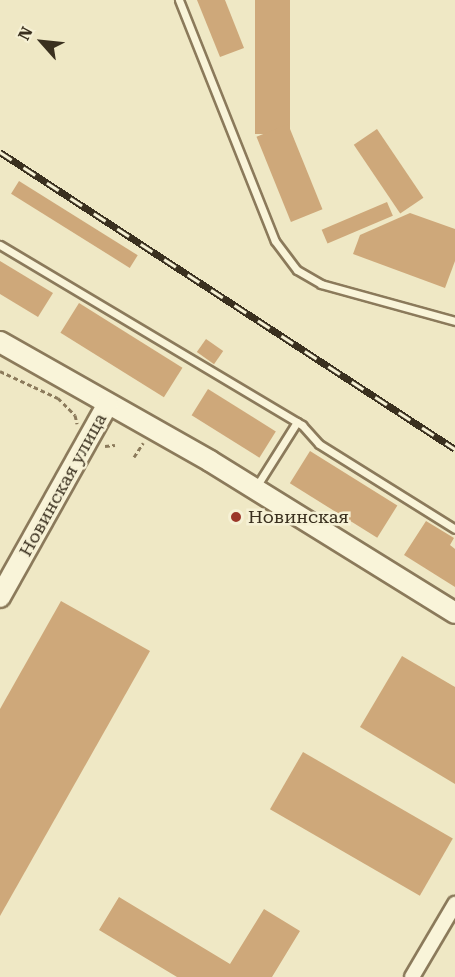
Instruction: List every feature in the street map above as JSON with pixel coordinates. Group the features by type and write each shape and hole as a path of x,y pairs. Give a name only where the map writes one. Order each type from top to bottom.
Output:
{"main road":[{"path":"0,342 255,489 455,613"},
{"name":"Новинская улица","path":"0,597 108,404"}],"street":[{"path":"412,977 455,904"}],"lane":[{"path":"179,0 275,242 297,270 321,284 455,321"},
{"path":"0,245 297,422 319,444 455,529"},
{"path":"255,489 297,422"}],"path":[{"path":"0,370 67,406 75,415 77,442 84,446"}],"building":[{"path":"197,0 225,0 244,48 220,57"},
{"path":"255,0 290,0 290,134 255,134"},
{"path":"288,124 322,209 291,222 256,137"},
{"path":"377,129 423,198 400,213 354,145"},
{"path":"19,181 138,255 130,268 11,194"},
{"path":"387,202 393,216 328,244 322,230"},
{"path":"410,213 455,229 455,261 445,288 353,254 360,235"},
{"path":"0,261 53,293 38,317 0,294"},
{"path":"79,303 182,368 164,397 60,333"},
{"path":"206,339 223,351 214,364 197,352"},
{"path":"208,389 276,431 259,458 192,415"},
{"path":"310,451 397,506 377,538 290,483"},
{"path":"426,521 454,538 450,545 455,549 455,587 404,555"},
{"path":"61,601 150,651 0,916 0,709"},
{"path":"402,656 455,687 455,784 360,727"},
{"path":"303,752 453,838 420,896 270,809"},
{"path":"119,897 230,964 264,909 300,931 272,977 177,977 99,930"}],"railway":[{"path":"0,152 455,449"}],"place":[{"name":"Новинская","path":"236,517"}]}
